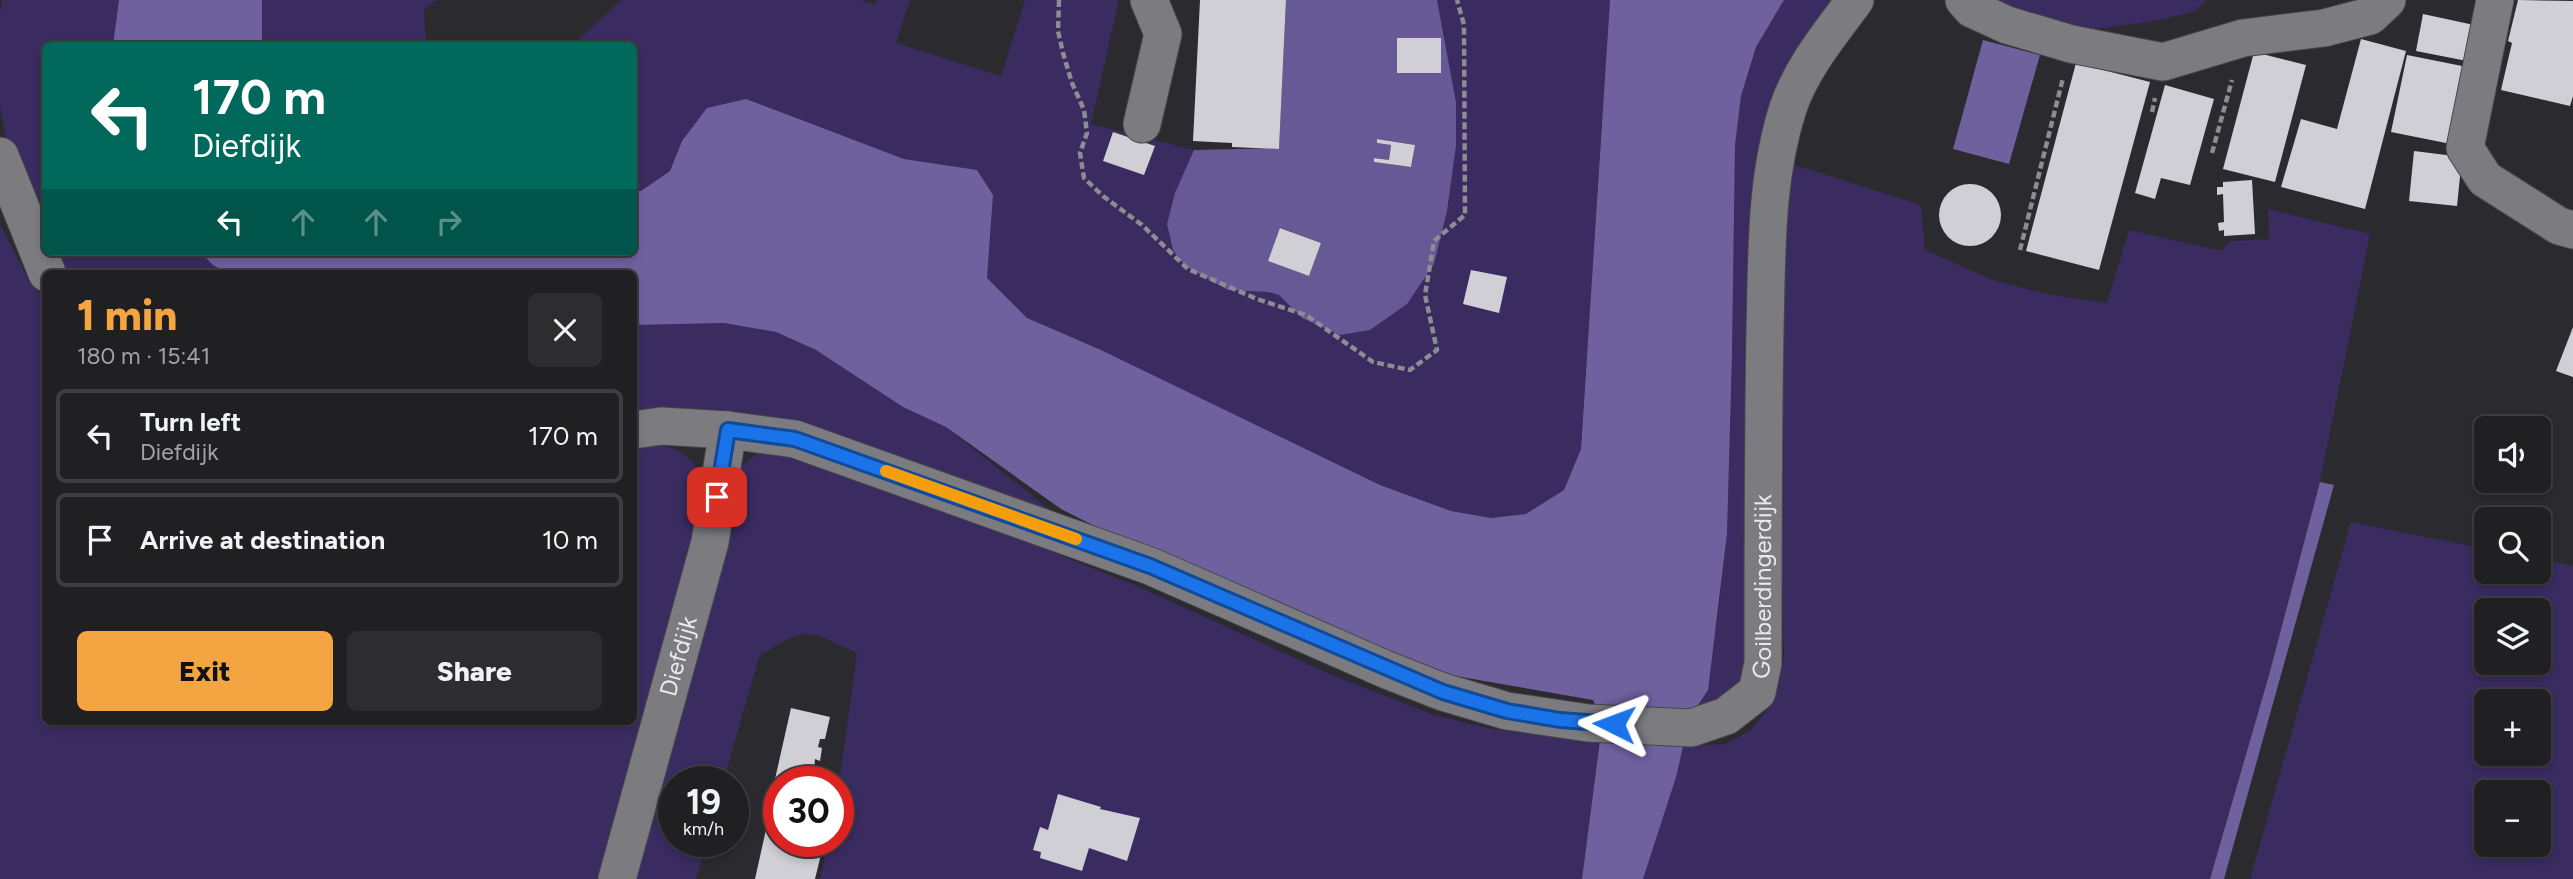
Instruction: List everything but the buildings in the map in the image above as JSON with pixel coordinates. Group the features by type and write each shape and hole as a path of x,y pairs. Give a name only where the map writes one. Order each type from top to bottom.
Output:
{"street":[{"path":"1142,124 1163,34 1149,0"},
{"name":"Goilberdingerdijk","path":"637,430 661,426 728,430 795,439 1150,566 1443,692 1507,711 1588,723 1690,728 1726,716 1757,692 1763,663 1764,376 1768,212 1775,155 1789,106 1806,67 1855,0"},
{"path":"1965,0 1972,9 2007,25 2071,44 2162,62 2243,38 2324,28 2370,16 2387,0"},
{"path":"2495,0 2465,149 2485,179 2559,226 2573,230"},
{"path":"0,156 46,270"},
{"name":"Diefdijk","path":"617,879 710,542 728,430"}],"path":[{"path":"1059,0 1058,31 1063,53 1084,110 1087,133 1080,153 1084,178 1142,225 1188,268 1257,299 1306,315 1373,362 1409,370 1437,350 1425,295 1434,241 1465,215 1464,25 1457,0"},
{"path":"2212,153 2243,38"},
{"path":"2020,250 2071,44"}],"shaded area":[{"path":"2,0 119,0 113,42 42,42 42,237 7,143 0,106"},
{"path":"119,0 262,0 262,42 113,42"},
{"path":"262,0 436,0 424,10 426,42 262,42"},
{"path":"621,0 860,0 875,4 877,0 910,0 896,43 1001,76 1025,0 1119,0 1091,124 1194,150 1168,224 1174,250 1185,266 1228,289 1279,295 1302,318 1447,211 1456,146 1456,102 1437,0 1610,0 1581,449 1564,490 1527,514 1491,518 1451,511 1380,485 1101,350 1026,318 987,278 993,195 977,170 904,159 746,99 682,141 670,171 637,191 637,42 576,42","holes":["1113,132 1154,146 1145,174 1103,161","1471,270 1506,277 1499,312 1463,304"]},
{"path":"1286,0 1437,0 1456,102 1456,146 1447,211 1434,264 1407,304 1370,330 1340,335 1302,318 1279,295 1228,290 1185,266 1173,250 1167,224 1175,193 1194,150 1279,148","holes":["1397,38 1441,38 1441,73","1378,139 1415,145 1411,167 1374,162 1375,158 1389,160 1391,145 1377,143","1281,228 1321,243 1309,276 1268,261"]},
{"path":"1610,0 1784,0 1756,47 1741,96 1735,145 1727,534 1708,690 1690,717 1676,777 1643,879 1582,879 1600,740 1601,717 1593,700 1444,674 1150,554 1061,509 946,427 903,407 816,350 776,332 724,323 637,325 637,270 222,270 204,256 637,256 637,191 670,171 682,141 707,108 746,99 904,159 977,170 993,195 987,278 1027,318 1101,350 1380,485 1451,511 1491,518 1526,514 1564,490 1581,449"},
{"path":"1784,0 1841,0 1798,59 1746,680 1725,705 1690,717 1717,622 1727,534 1735,145 1741,96 1756,47"},
{"path":"1994,0 2207,0 2193,12 2097,29 2043,25"},
{"path":"1983,40 2040,55 2009,164 1953,149"},
{"path":"1789,163 1921,205 1925,250 1993,280 2047,294 2107,303 2129,230 2222,251 2230,241 2269,239 2268,209 2370,234 2320,482 2269,675 2210,879 1643,879 1684,746 1726,744 1751,730 1772,704 1784,657 1778,417 1783,223"},
{"path":"0,224 29,281 42,295 42,725 637,725 637,445 654,444 674,449 698,469 703,485 703,507 603,879 0,879"},
{"path":"54,256 204,256 222,270 64,270"},
{"path":"724,323 776,332 816,350 903,407 946,427 1054,513 783,418 724,410 659,407 637,411 637,325"},
{"path":"792,448 1137,586 1330,674 1431,714 1492,729 1600,740 1582,879 820,879 825,857 854,857 854,766 841,766 857,653 817,635 807,634 798,635 775,646 759,657 728,766 663,766 739,468 761,451"},
{"path":"2320,482 2334,485 2224,879 2210,879 2269,675"},
{"path":"2351,522 2474,546 2474,584 2551,584 2551,561 2573,566 2573,879 2250,879"},
{"path":"658,785 658,857 703,857 696,879 634,879"}],"slow traffic":[{"path":"886,471 1076,539"}],"route":[{"path":"717,497 728,430 795,439 1150,566 1443,692 1507,711 1560,720 1614,724"}]}
